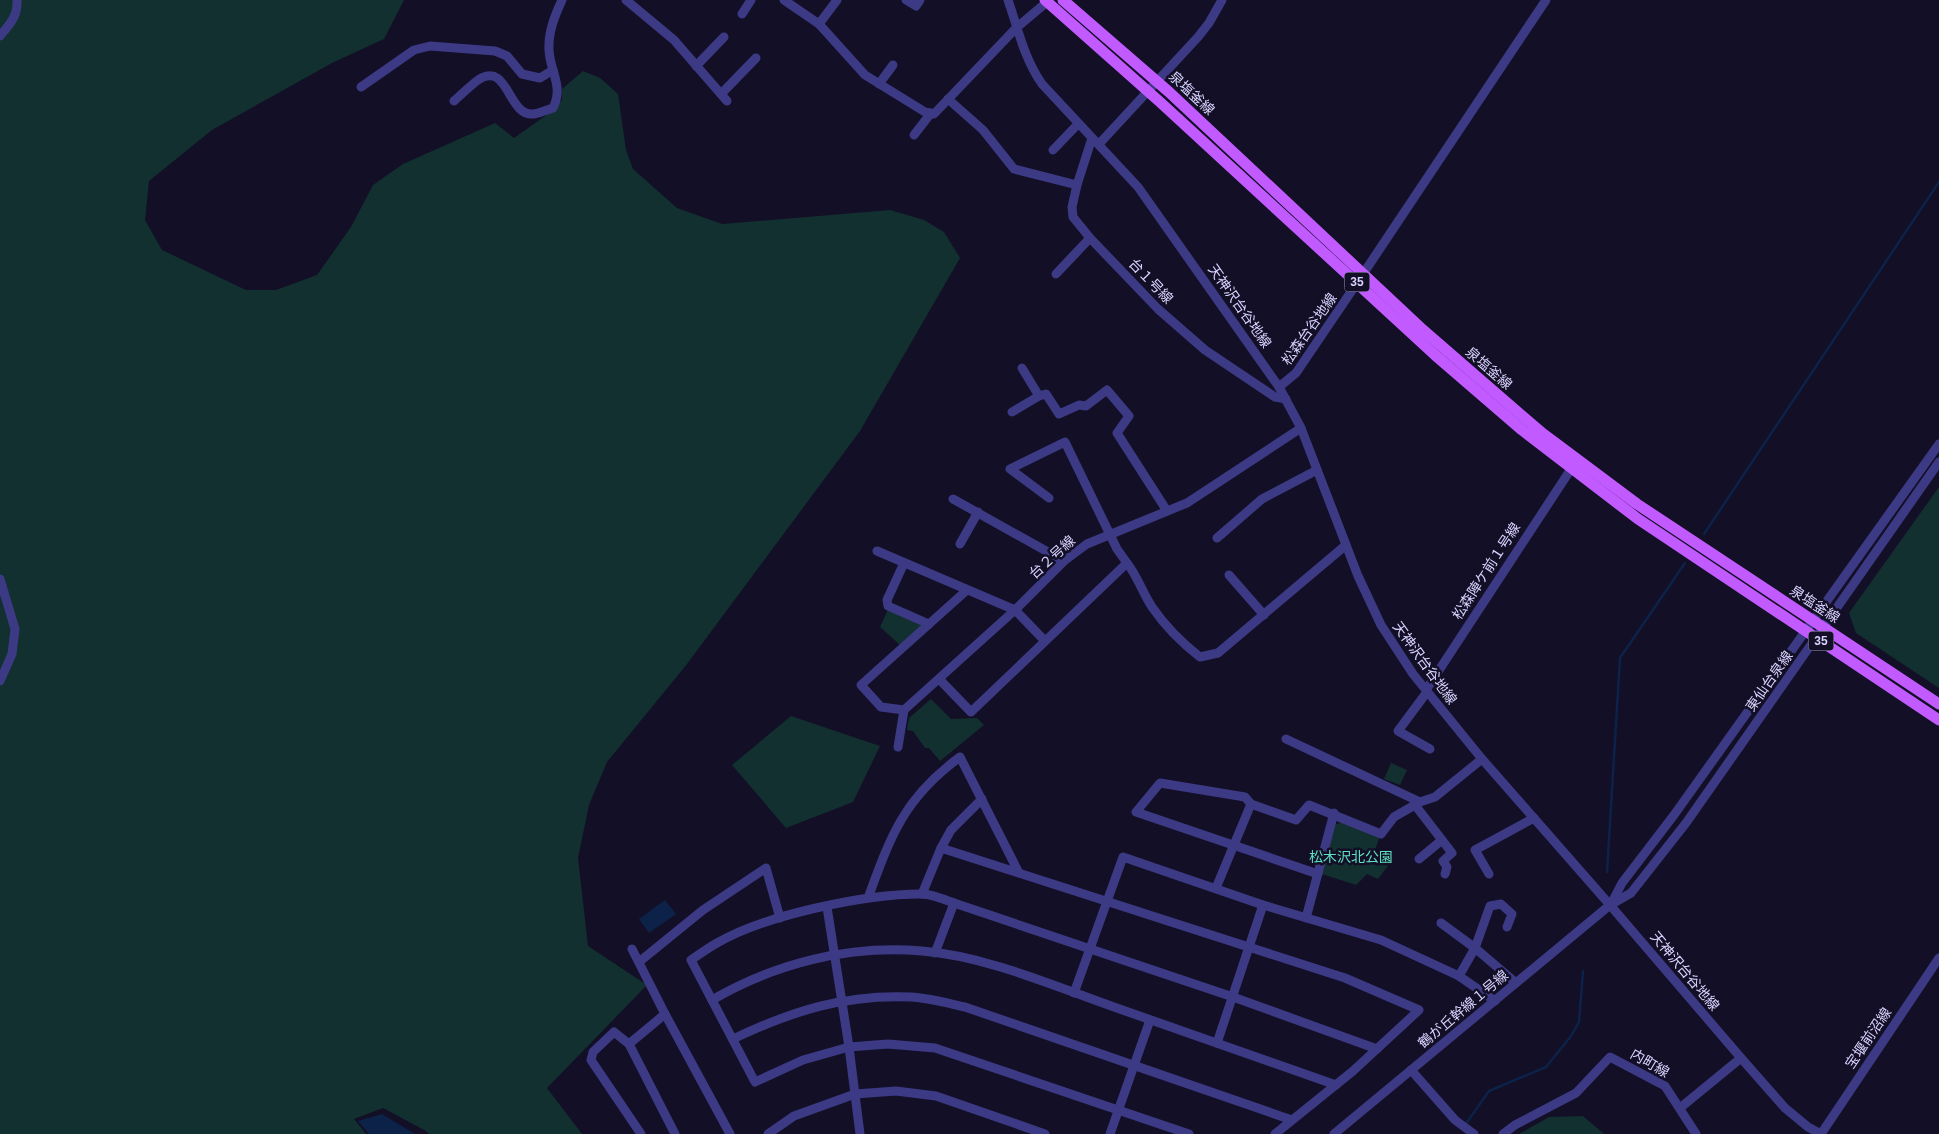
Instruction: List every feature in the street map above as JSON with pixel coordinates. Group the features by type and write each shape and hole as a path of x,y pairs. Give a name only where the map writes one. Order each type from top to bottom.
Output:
{"main road":[{"name":"泉塩釜線","path":"1063,0 1158,82 1360,278 1435,355 1571,469 1682,549 1804,630"},
{"name":"泉塩釜線","path":"1046,1 1360,278 1590,471 1939,704"},
{"name":"35","path":"1804,630 1939,720"}],"street":[{"path":"0,36 12,22 17,10 17,0"},
{"path":"454,101 480,79 494,77 505,83 512,101 519,110 533,115 553,108 559,96 549,51 550,34 562,0"},
{"path":"626,0 674,40 727,101"},
{"path":"742,14 751,0"},
{"path":"784,0 820,24 865,75 930,114"},
{"path":"820,24 837,0"},
{"path":"906,0 916,6 920,0"},
{"name":"天神沢台谷地線","path":"1008,0 1016,28 1033,72 1050,95 1138,187 1279,387 1301,428 1346,545 1381,625 1426,691 1482,759 1785,1108 1808,1127 1821,1134"},
{"path":"1095,141 1158,82 1204,30 1222,0"},
{"name":"松森台谷地線","path":"1279,387 1296,374 1546,0"},
{"path":"914,135 930,114 934,114 1016,28 1046,1"},
{"path":"696,66 724,37"},
{"path":"361,87 414,50 430,46 494,51 507,56 522,74 540,78 553,70"},
{"path":"721,94 756,58"},
{"path":"879,84 893,65"},
{"path":"948,99 983,130 1014,169 1077,185"},
{"path":"1053,150 1078,124"},
{"name":"台１号線","path":"1095,141 1077,185 1072,207 1074,217 1090,238 1158,309 1205,350 1275,397 1286,399"},
{"path":"1056,274 1090,238"},
{"path":"1022,368 1040,396"},
{"path":"1012,412 1046,394 1059,414 1079,405 1086,406 1107,390 1129,416 1118,433 1167,511"},
{"name":"台２号線","path":"904,710 940,680 1064,561 1087,544 1187,503 1301,428"},
{"path":"1049,498 1010,469 1065,442 1117,549 1137,575 1152,606 1180,642 1200,657 1218,653 1346,545"},
{"path":"1610,905 1622,883 1674,815 1804,630 1939,444"},
{"name":"東仙台泉線","path":"1610,905 1631,893 1686,823 1939,462"},
{"name":"松森陣ケ前１号線","path":"1430,749 1398,731 1571,469"},
{"path":"1218,538 1262,499 1317,470"},
{"path":"953,499 1064,561"},
{"path":"960,544 978,512"},
{"path":"876,551 1015,610 1045,641"},
{"path":"904,563 887,600 888,606 929,624"},
{"path":"940,680 971,712 1127,563"},
{"path":"1229,575 1264,615"},
{"path":"0,579 15,629 12,654 0,681"},
{"path":"898,747 904,710 881,707 861,685 967,590"},
{"path":"1286,739 1418,804 1452,852 1443,861 1446,868 1445,874"},
{"path":"868,898 898,823 919,792 936,774 960,757 1019,873"},
{"path":"1318,874 1136,812 1160,783 1227,792 1245,797 1251,804 1296,820 1309,805 1381,834 1394,817 1435,797 1482,759"},
{"path":"922,894 951,830 982,799"},
{"path":"1216,888 1232,845 1251,804"},
{"path":"1306,918 1334,814"},
{"path":"1490,874 1475,850 1534,818"},
{"path":"1419,859 1442,840"},
{"path":"942,848 1249,949 1345,978 1419,1010 1336,1085 1275,1134"},
{"path":"1074,994 1122,857 1263,905 1381,940 1459,976 1495,1001"},
{"path":"639,962 703,910 766,868 780,918"},
{"path":"1189,1134 1120,1109 935,1048 888,1044 850,1047 803,1060 755,1082 691,960 723,940 744,930 780,918 868,898 922,894 954,902 1233,997 1377,1049"},
{"path":"935,954 954,902"},
{"path":"1459,976 1475,948 1490,906 1501,904 1512,914 1508,927"},
{"path":"1217,1043 1263,905"},
{"name":"鶴が丘幹線１号線","path":"1334,1134 1610,905"},
{"path":"827,907 850,1047 860,1134"},
{"path":"1441,924 1475,948 1516,983"},
{"path":"632,949 730,1134"},
{"path":"712,1000 764,974 834,955 868,950 923,951 978,962 1336,1085"},
{"name":"宝堰前沼線","path":"1821,1134 1939,958"},
{"path":"733,1039 804,1009 841,1000 913,997 964,1006 1292,1120"},
{"path":"629,1044 665,1014"},
{"path":"1110,1134 1136,1065 1150,1020"},
{"path":"641,1134 591,1060 594,1052 614,1032 629,1044 674,1134"},
{"name":"内町線","path":"1504,1134 1515,1125 1576,1093 1610,1057 1665,1086 1696,1134"},
{"path":"1680,1108 1741,1058"},
{"path":"1411,1070 1458,1122 1472,1132"},
{"path":"768,1134 794,1116 855,1094 896,1091 936,1096 1045,1134"}],"green space":[{"path":"0,0 404,0 384,39 332,63 212,130 149,181 145,220 162,250 246,290 276,290 317,275 351,227 373,185 403,164 495,123 514,138 555,109 562,100 562,89 583,71 600,78 618,94 626,150 633,169 677,208 722,224 890,210 924,220 944,232 960,258 860,431 687,664 607,762 589,805 578,858 588,946 647,985 547,1088 582,1134 429,1134 383,1108 354,1119 366,1134 0,1134"},
{"path":"1939,487 1939,688 1856,633 1849,613"},
{"path":"888,610 922,625 900,645 880,627"},
{"path":"931,699 951,719 977,718 984,725 940,761 929,748 925,748 913,731 907,730 909,718"},
{"path":"791,716 880,746 853,802 786,828 732,765"},
{"path":"1391,763 1407,770 1400,785 1384,779"},
{"name":"松木沢北公園","path":"1341,822 1379,838 1374,854 1390,863 1378,879 1367,874 1356,885 1322,874 1335,825"},
{"path":"1583,1116 1604,1134 1519,1134 1549,1117"}],"water":[{"path":"665,900 676,914 649,933 639,919"},
{"path":"382,1114 415,1134 369,1134 358,1121"}],"waterway":[{"path":"1704,534 1939,182"},
{"path":"1607,872 1620,658 1685,563"},
{"path":"1465,1125 1489,1091 1546,1067 1571,1036 1579,1022 1583,971"}]}
